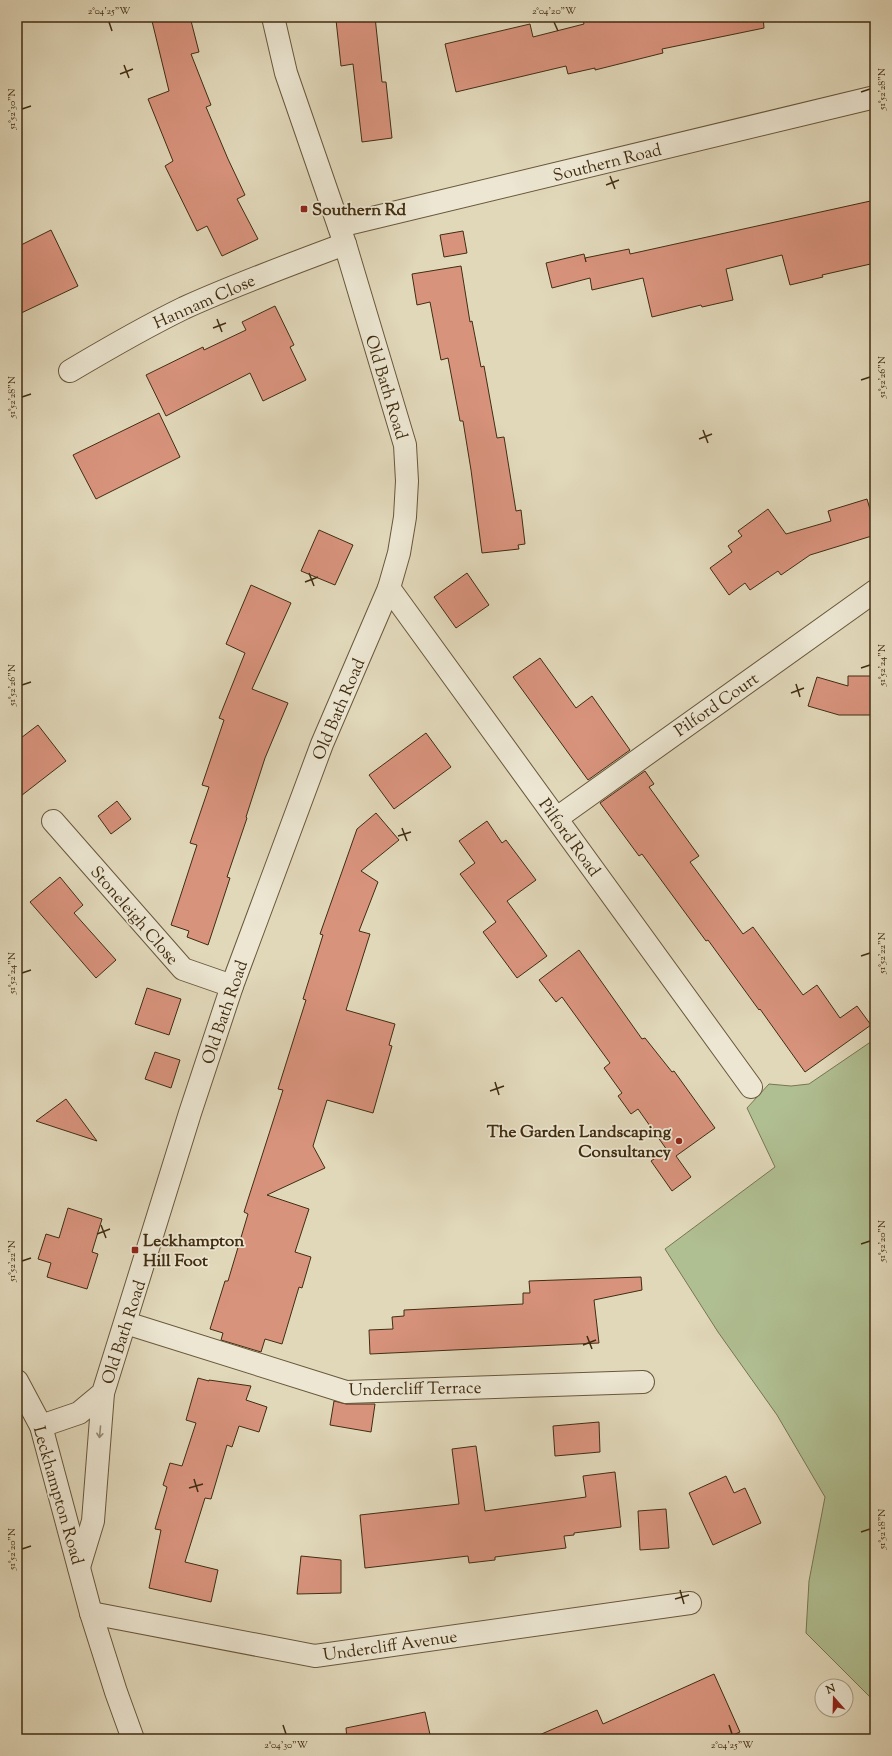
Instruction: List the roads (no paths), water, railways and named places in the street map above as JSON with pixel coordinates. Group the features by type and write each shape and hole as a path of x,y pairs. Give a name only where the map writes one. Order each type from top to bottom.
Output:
{"street":[{"name":"Old Bath Road","path":"79,1567 93,1520 103,1393 190,1113 232,986 322,744 389,588 399,553 405,517 405,445 342,235 286,73 273,17"},
{"name":"Southern Road","path":"342,235 875,97"},
{"name":"Hannam Close","path":"70,371 126,338 183,309 342,235"},
{"name":"Pilford Road","path":"389,588 751,1086"},
{"name":"Pilford Court","path":"557,818 875,591"},
{"name":"Stoneleigh Close","path":"53,821 183,969 232,986"},
{"name":"Undercliff Terrace","path":"126,1323 346,1392 642,1382"},
{"name":"Leckhampton Road","path":"17,1381 41,1426 91,1613 116,1692 133,1739"},
{"name":"Old Bath Road","path":"41,1426 79,1413 103,1393"},
{"name":"Undercliff Avenue","path":"91,1613 315,1656 690,1603"}],"place":[{"name":"Southern Rd","path":"304,209"},
{"name":"The Garden Landscaping Consultancy","path":"679,1141"},
{"name":"Leckhampton Hill Foot","path":"135,1250"}]}
